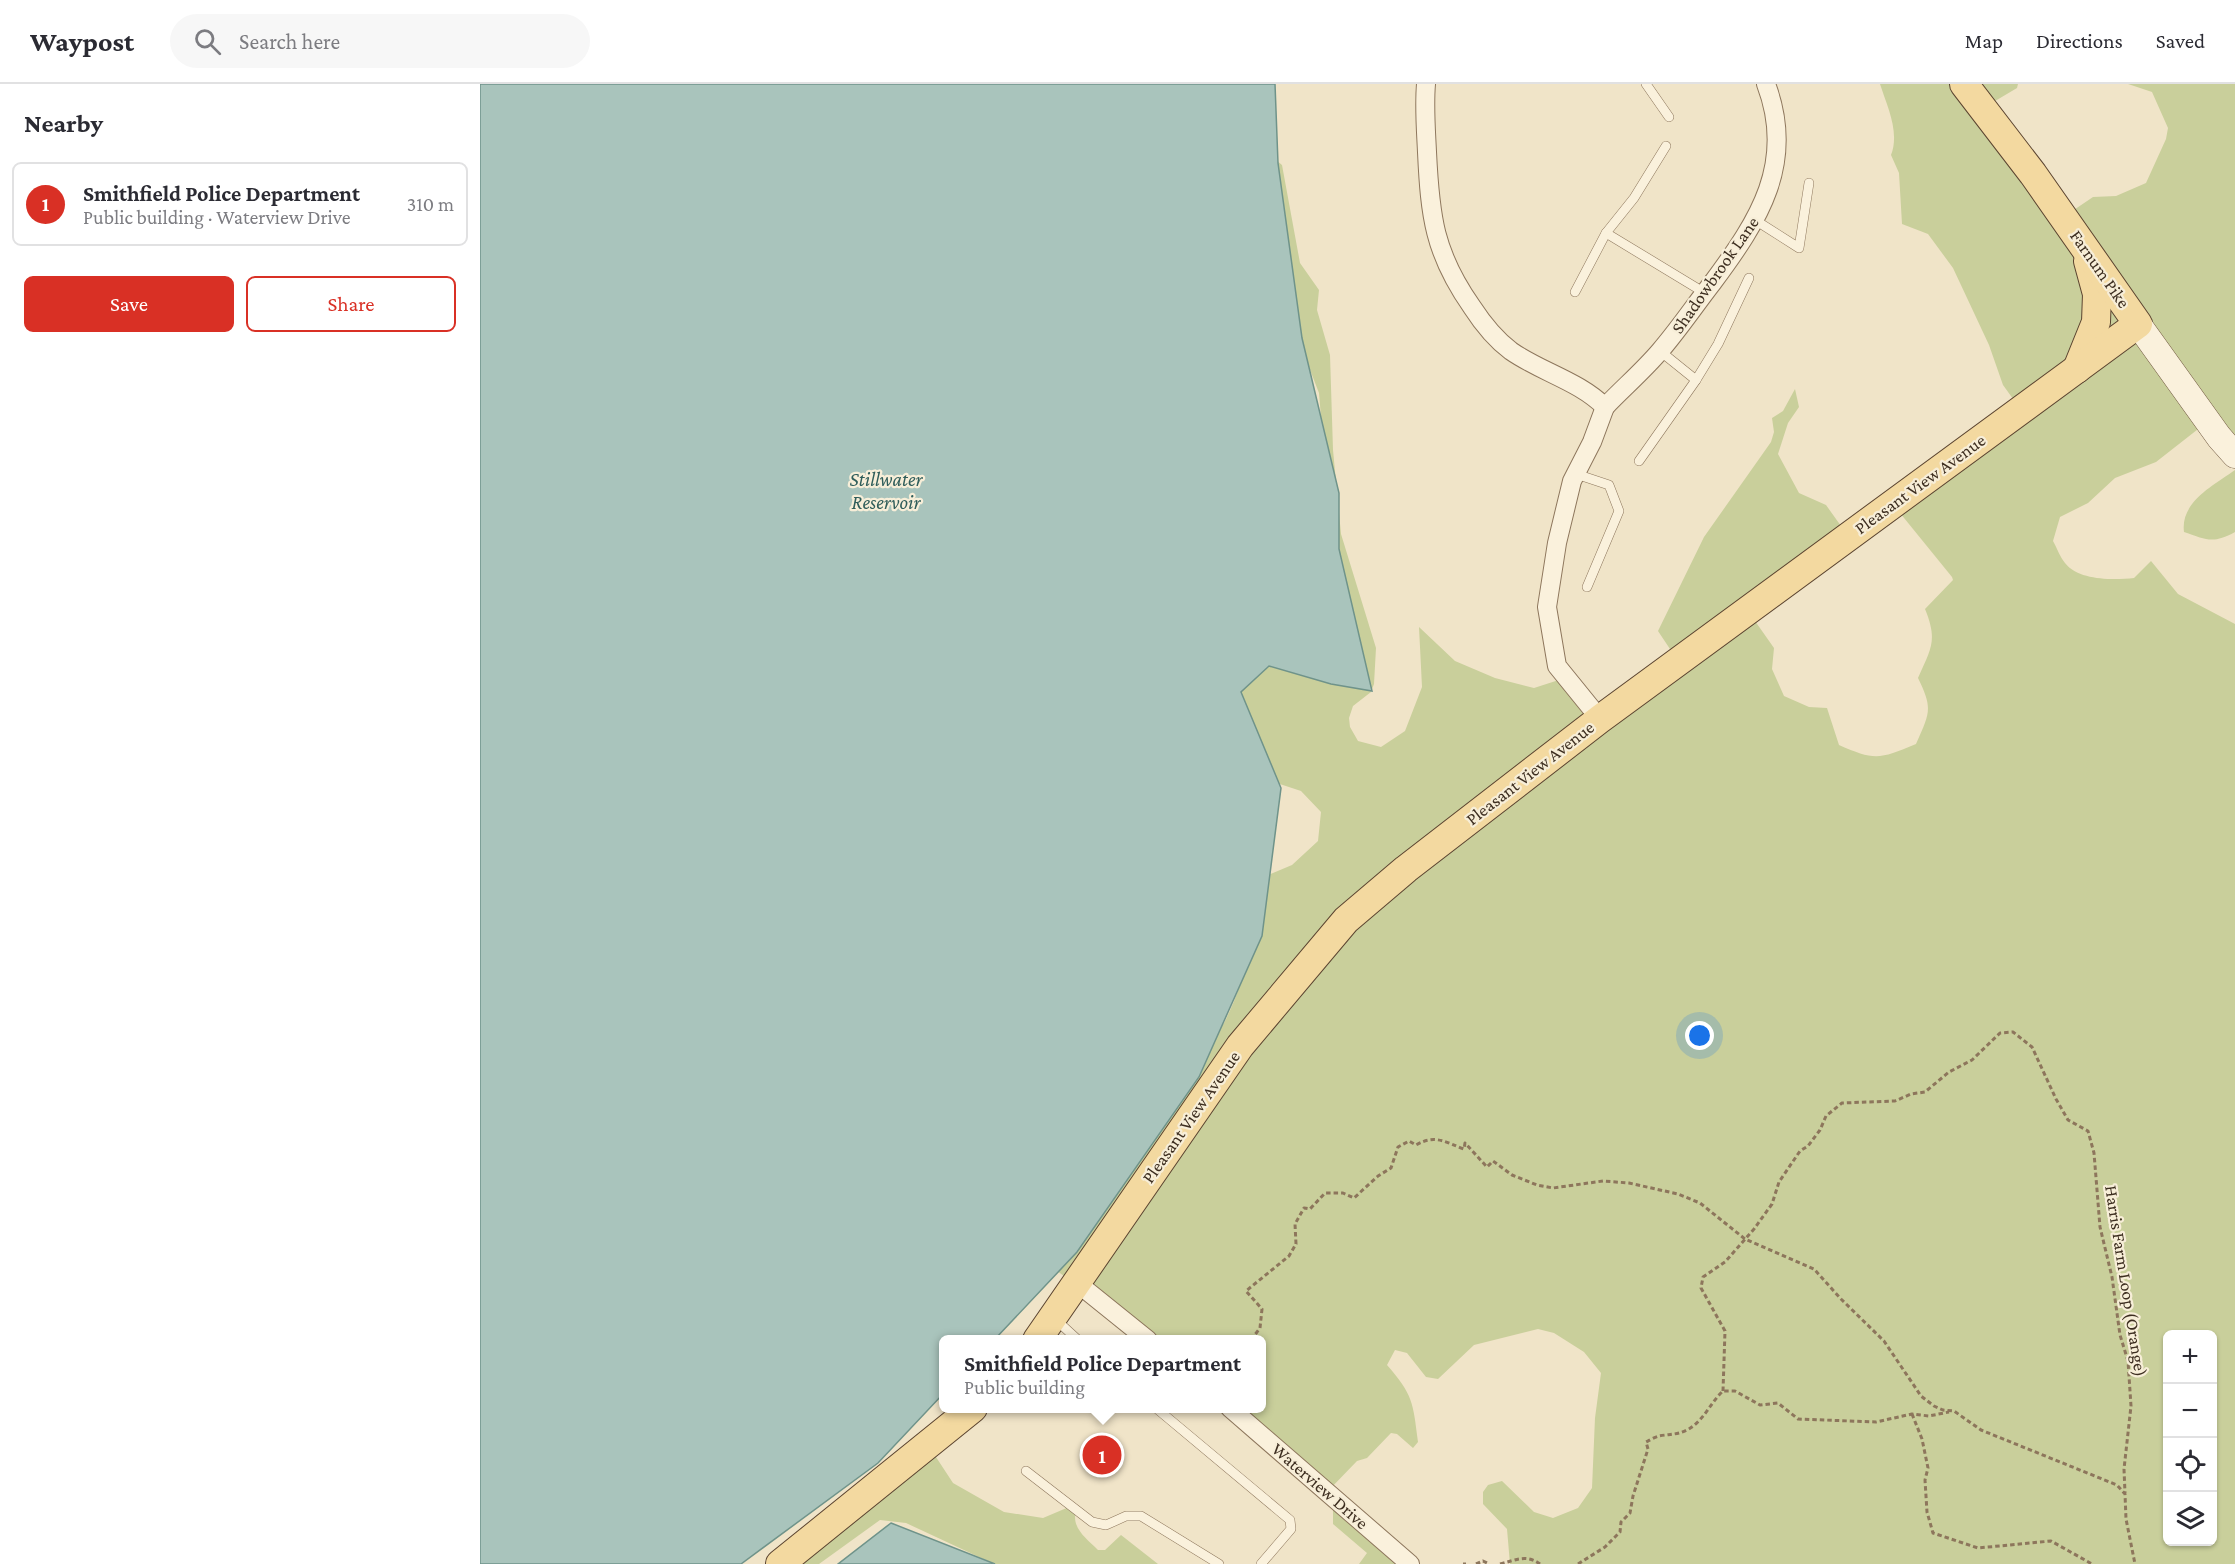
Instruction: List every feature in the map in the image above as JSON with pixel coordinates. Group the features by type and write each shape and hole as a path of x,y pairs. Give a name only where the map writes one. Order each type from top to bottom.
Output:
{"main road":[{"name":"Farnum Pike","path":"1964,84 2084,244 2138,324 2235,455"},
{"path":"2077,369 2096,321 2097,294 2084,244"},
{"name":"Pleasant View Avenue","path":"1045,1328 1240,1046 1346,920 1406,869 1600,719 2138,324"},
{"path":"784,1561 967,1413"}],"street":[{"path":"1426,84 1425,134 1428,195 1437,242 1449,271 1473,309 1495,337 1512,351 1548,373 1593,395 1605,407"},
{"name":"Shadowbrook Lane","path":"1600,719 1557,666 1547,608 1557,543 1572,481 1592,442 1605,407 1660,351 1740,245 1755,220 1776,164 1776,116 1766,84"},
{"path":"1076,1282 1142,1335"},
{"name":"Waterview Drive","path":"1236,1413 1410,1564"}],"lane":[{"path":"1646,84 1669,117"},
{"path":"1575,292 1606,233 1634,198 1666,146"},
{"path":"1755,220 1799,248 1809,183"},
{"path":"1606,233 1705,293"},
{"path":"1639,461 1696,380 1718,344 1749,278"},
{"path":"1660,351 1696,380"},
{"path":"1576,474 1609,485 1619,512 1587,587"},
{"path":"1045,1328 1064,1335"},
{"path":"1162,1413 1290,1521 1290,1529 1261,1564"},
{"path":"1026,1470 1092,1521 1106,1525 1126,1516 1141,1516 1219,1564"}],"path":[{"name":"Harris Farm Loop (Orange)","path":"1723,1391 1725,1331 1701,1288 1703,1277 1725,1262 1772,1204 1779,1182 1800,1151 1808,1146 1820,1130 1826,1116 1842,1103 1895,1101 1911,1094 1925,1092 1949,1072 1972,1060 2000,1033 2013,1032 2032,1047 2068,1120 2088,1131 2094,1153 2100,1227 2112,1277 2120,1335 2128,1361 2131,1406 2124,1469 2126,1519 2135,1564"},
{"path":"1255,1335 1260,1328 1262,1310 1246,1291 1289,1256 1296,1244 1295,1224 1304,1208 1310,1209 1325,1193 1343,1193 1354,1198 1378,1176 1391,1168 1398,1147 1408,1141 1416,1145 1428,1138 1442,1140 1464,1149 1465,1143 1487,1167 1493,1161 1512,1175 1537,1185 1553,1188 1604,1181 1629,1183 1678,1194 1700,1203 1745,1239 1814,1269 1884,1341 1921,1396 1943,1410 1954,1411 1981,1430 2102,1478 2117,1485 2125,1494"},
{"path":"1578,1564 1605,1547 1620,1532 1621,1522 1630,1513 1648,1449 1646,1442 1660,1435 1667,1436 1690,1429 1705,1415 1715,1398 1723,1391 1735,1391 1760,1405 1778,1403 1798,1419 1876,1422 1912,1414 1929,1416 1954,1411"},
{"path":"1912,1414 1922,1438 1928,1468 1925,1480 1927,1512 1933,1533 1978,1548 2051,1541 2092,1564"},
{"path":"1500,1564 1522,1557 1532,1558 1540,1564"},
{"path":"1476,1564 1483,1561 1489,1564"}],"green space":[{"path":"1880,84 2018,84 2017,88 1985,107 2062,218 2093,197 2116,196 2146,183 2166,139 2168,128 2152,92 2128,84 2235,84 2235,462 2202,426 2156,462 2115,478 2088,503 2060,517 2053,541 2065,563 2071,569 2097,578 2134,578 2151,561 2178,594 2235,624 2235,1564 1510,1564 1507,1529 1483,1504 1483,1492 1488,1485 1502,1481 1534,1512 1553,1518 1578,1508 1592,1488 1595,1418 1601,1373 1584,1352 1554,1333 1538,1329 1474,1345 1438,1379 1426,1377 1407,1353 1395,1350 1387,1365 1407,1392 1415,1417 1418,1442 1413,1448 1397,1434 1391,1433 1367,1458 1357,1461 1328,1491 1237,1413 1266,1413 1266,1335 1146,1335 1057,1271 1224,1023 1245,969 1268,875 1292,865 1318,841 1321,812 1301,791 1265,779 1226,694 1263,665 1353,658 1356,621 1331,538 1319,393 1307,362 1286,335 1270,155 1282,165 1300,263 1319,290 1317,310 1330,355 1333,450 1341,534 1376,648 1374,684 1371,692 1353,706 1349,718 1350,727 1358,741 1381,747 1405,731 1422,687 1419,627 1455,661 1495,678 1534,688 1565,678 1598,726 1678,661 1658,631 1704,537 1771,442 1774,432 1772,418 1783,411 1795,389 1799,407 1788,423 1778,454 1799,493 1826,505 1851,540 1755,621 1774,648 1772,669 1784,696 1809,707 1827,708 1839,745 1861,754 1878,756 1894,753 1916,744 1921,733 1927,717 1928,704 1918,678 1932,637 1925,609 1953,580 1900,513 2021,410 2003,385 1989,345 1953,268 1928,234 1902,224 1899,173 1891,155 1893,128"},
{"path":"2235,470 2235,532 2210,540 2184,532 2184,521 2193,503 2200,495"},
{"path":"934,1454 953,1483 1004,1512 1043,1518 1069,1507 1076,1510 1076,1522 1084,1537 1098,1550 1105,1550 1121,1535 1158,1564 994,1564 906,1523 880,1520 819,1564 784,1564"},
{"path":"1333,1498 1412,1564 1359,1564 1367,1553 1333,1524"}],"water":[{"name":"Stillwater Reservoir","path":"480,84 1275,84 1278,163 1302,338 1339,493 1339,549 1372,691 1331,684 1269,666 1241,692 1281,788 1262,936 1199,1077 1077,1252 999,1335 939,1335 939,1398 878,1463 741,1564 480,1564"},
{"path":"891,1523 995,1564 838,1564"}],"place":[{"name":"Smithfield Police Department","path":"1102,1455"}]}
